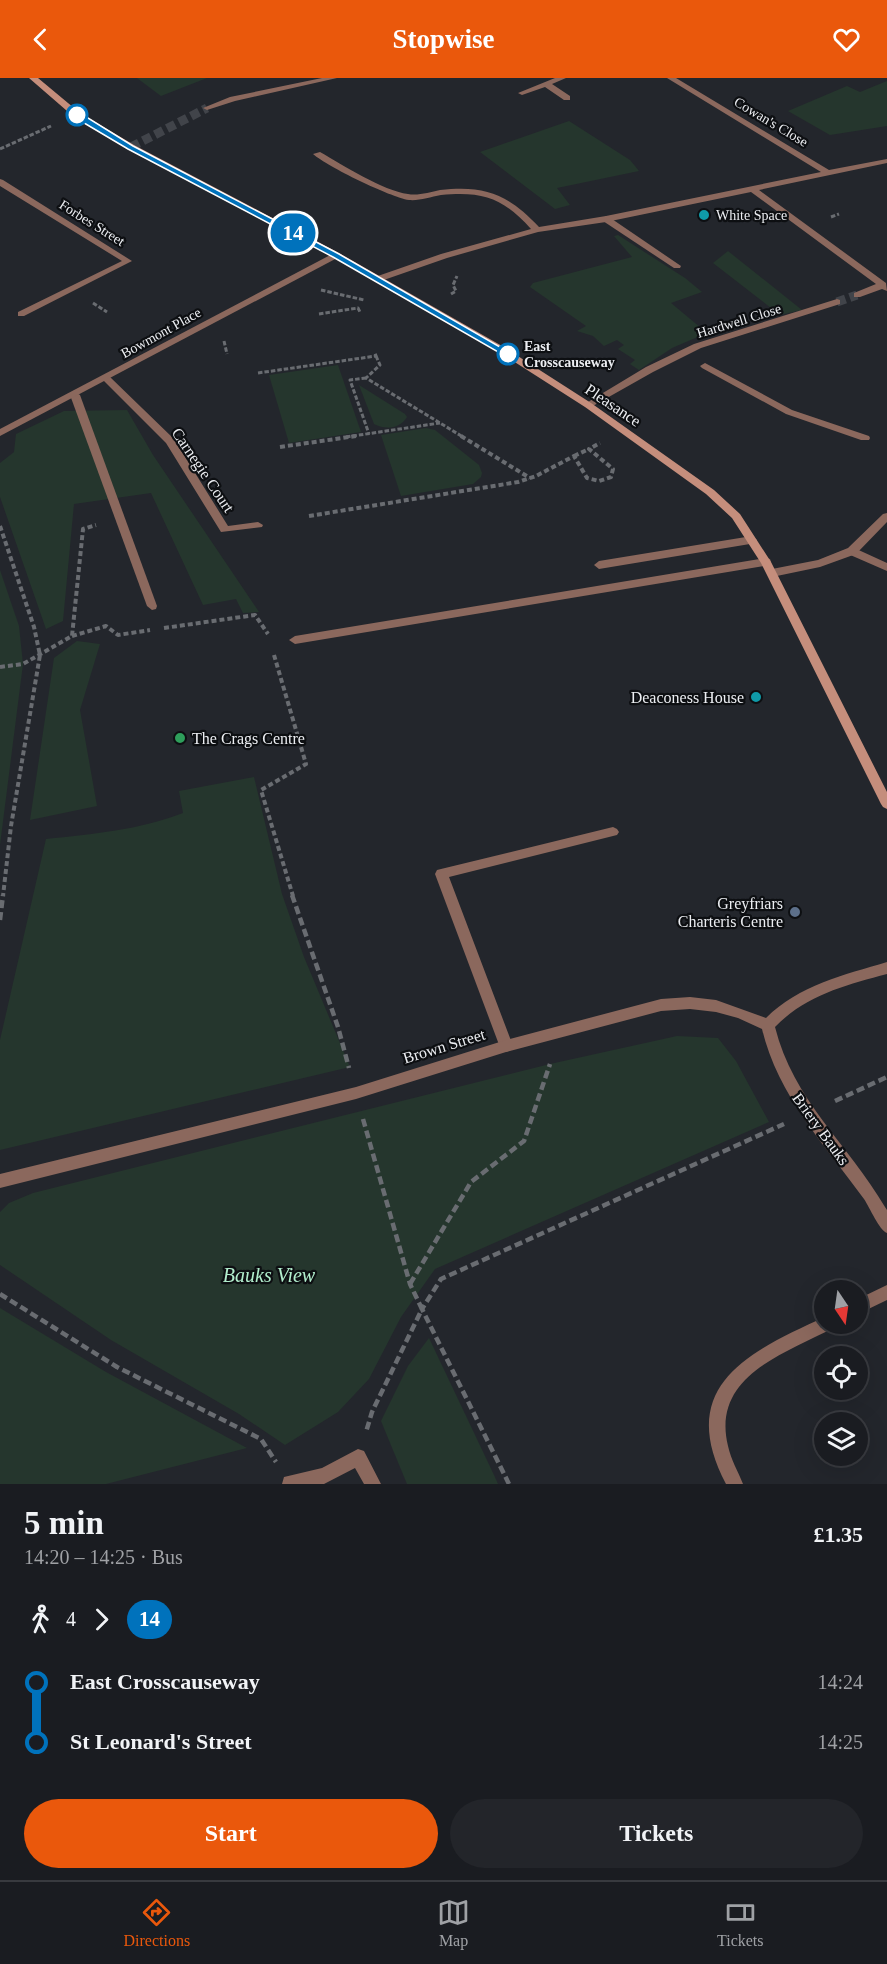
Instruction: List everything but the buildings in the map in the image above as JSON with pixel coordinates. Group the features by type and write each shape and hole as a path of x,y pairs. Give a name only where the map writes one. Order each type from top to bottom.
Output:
{"street":[{"name":"Pleasance","path":"33,78 77,115 131,147 336,255 492,344 588,405 717,498 736,516 766,562 887,804"},
{"path":"207,108 233,99 333,78"},
{"path":"522,93 562,78"},
{"name":"Cowan's Close","path":"671,78 826,172"},
{"path":"546,84 567,98"},
{"path":"316,154 408,197 457,190 481,192 498,197 514,204 537,230"},
{"path":"378,279 444,256 537,230 606,219 887,161"},
{"name":"Forbes Street","path":"0,182 128,261 21,314"},
{"path":"751,188 885,287"},
{"path":"606,219 677,266"},
{"name":"Bowmont Place","path":"0,433 106,379 336,255"},
{"path":"857,295 885,287"},
{"name":"Hardwell Close","path":"588,405 653,368 713,340 794,318 837,302"},
{"path":"705,366 789,412 866,438"},
{"name":"Carnegie Court","path":"106,379 170,441 225,530 258,525"},
{"path":"75,395 152,606"},
{"path":"772,573 820,563 852,551 887,516"},
{"path":"599,565 752,540"},
{"path":"852,551 887,567"},
{"path":"295,640 766,562"},
{"path":"506,1046 441,874 613,832"},
{"path":"768,1025 787,1005 818,988 887,968"},
{"name":"Brown Street","path":"0,1180 356,1093 506,1046 679,1002 723,1006 768,1025"},
{"name":"Briery Bauks","path":"768,1025 777,1059 793,1091 872,1198 887,1226"},
{"path":"868,1302 887,1292"},
{"path":"735,1484 720,1455 717,1435 718,1414 724,1394 735,1377 753,1363 814,1330"},
{"path":"290,1483 324,1476 358,1457 374,1484"}],"path":[{"path":"0,149 77,115"},
{"path":"319,314 358,308 360,312"},
{"path":"258,373 376,354 380,365 366,378 350,380 369,434"},
{"path":"366,378 531,478"},
{"path":"280,447 441,423"},
{"path":"309,516 483,489 531,478 625,431"},
{"path":"574,456 587,478 599,481 611,477 614,472 612,466 589,449"},
{"path":"72,636 83,529 118,518"},
{"path":"0,526 34,627 39,655 10,826 0,920"},
{"path":"163,628 255,615 266,628 269,637"},
{"path":"0,667 23,664 72,636 106,626 118,634 152,630"},
{"path":"271,645 306,764 261,790 297,911 338,1027 410,1284 509,1484"},
{"path":"410,1284 471,1182 524,1141 550,1064"},
{"path":"358,1457 372,1412 422,1309 441,1279 887,1077"},
{"path":"0,1294 117,1367 261,1439 290,1483"}],"green space":[{"path":"137,78 207,78 161,96"},
{"path":"887,81 887,126 830,135 788,111 847,86 860,92"},
{"path":"569,121 630,160 639,171 557,188 570,205 555,209 480,152"},
{"path":"618,235 685,278 702,292 671,303 707,333 672,348 639,370 630,364 635,360 618,349 624,345 617,340 604,346 593,336 577,331 586,326 530,287 533,283 632,257 614,236"},
{"path":"728,251 802,310 780,315 713,263"},
{"path":"338,365 361,432 289,443 269,375"},
{"path":"359,385 407,417 400,424 392,427 374,424"},
{"path":"127,410 153,455 259,612 243,613 236,599 203,605 151,493 74,504 63,621 46,629 0,497 0,463 14,452 16,434 64,411"},
{"path":"426,428 435,430 479,465 481,477 473,484 401,496 381,435"},
{"path":"0,570 19,626 23,664 0,845"},
{"path":"77,641 100,644 80,710 97,806 30,820 54,658"},
{"path":"254,777 282,894 304,957 350,1067 0,1150 0,1040 46,839 150,824 183,813 179,791"},
{"name":"Bauks View","path":"677,1036 718,1038 736,1061 769,1122 435,1269 401,1317 369,1379 338,1412 285,1445 239,1414 111,1340 0,1265 0,1212 9,1203 33,1193 550,1064"},
{"path":"0,1308 106,1372 247,1448 106,1484 0,1484"},
{"path":"429,1338 498,1484 407,1484 381,1421 408,1366"}],"tunnel":[{"path":"131,147 207,108"},
{"path":"837,302 857,295"}],"bus line":[{"name":"14","path":"77,115 131,147 336,255 508,354"}],"place":[{"name":"White Space","path":"704,215"},
{"name":"East Crosscauseway","path":"508,354"},
{"name":"Deaconess House","path":"756,697"},
{"name":"The Crags Centre","path":"180,738"},
{"name":"Greyfriars Charteris Centre","path":"795,912"}]}
